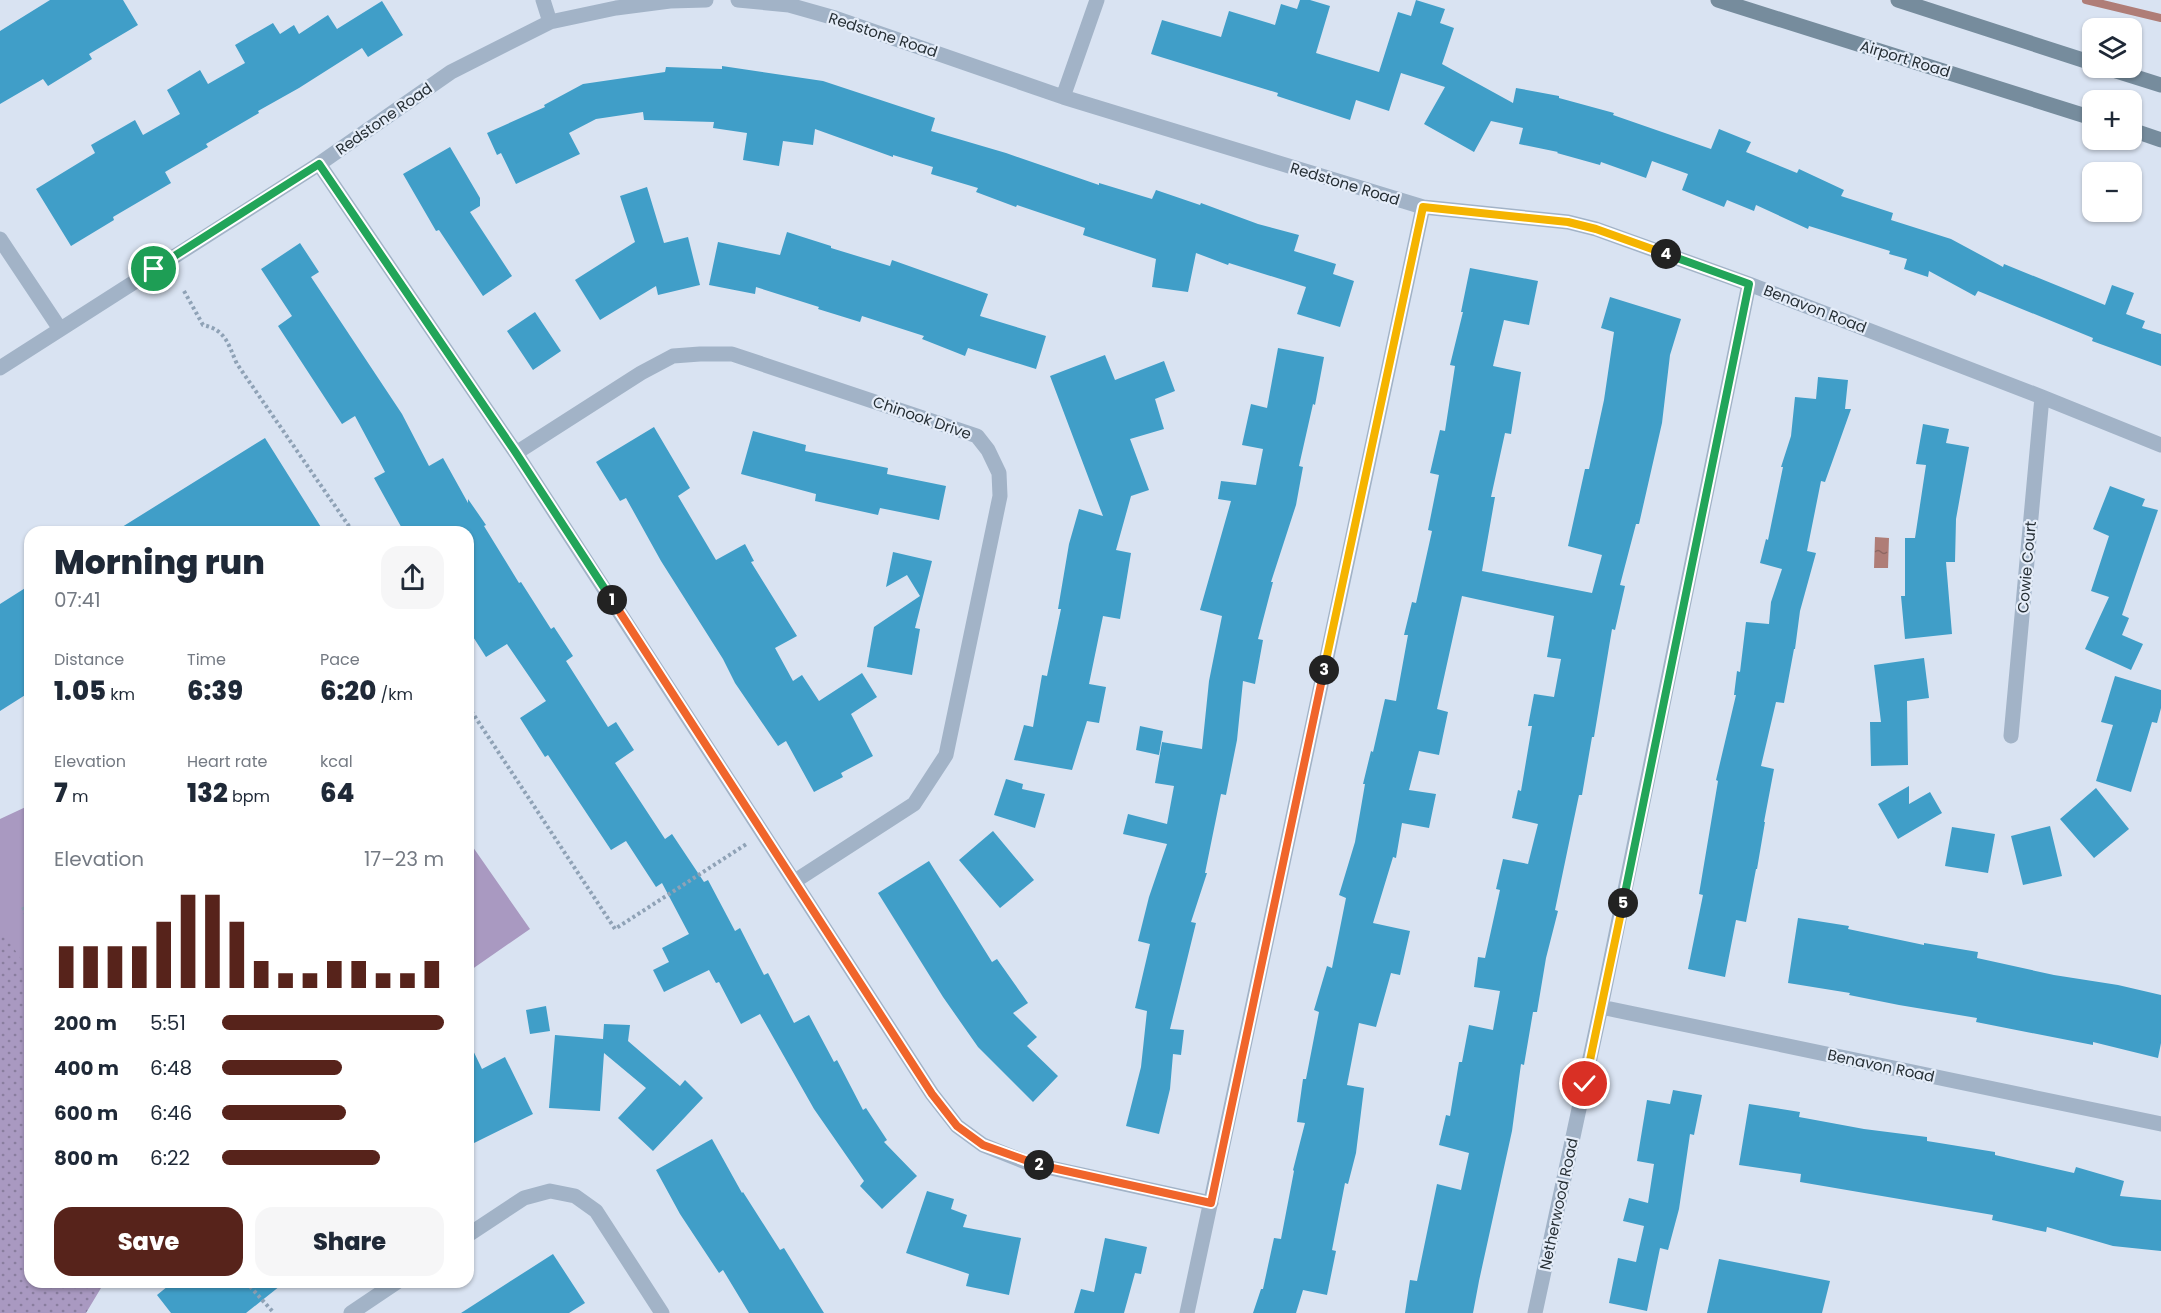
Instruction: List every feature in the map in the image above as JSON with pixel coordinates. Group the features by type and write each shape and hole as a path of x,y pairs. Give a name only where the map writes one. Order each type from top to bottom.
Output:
{"main road":[{"name":"Airport Road","path":"1718,0 2082,115"},
{"path":"1898,0 2082,60"},
{"path":"2139,78 2161,85"},
{"path":"2142,133 2161,140"}],"street":[{"path":"543,0 550,22"},
{"name":"Redstone Road","path":"0,368 319,164 451,72 550,22 616,8 670,1 706,0"},
{"name":"Redstone Road","path":"738,0 789,5 823,15 888,35 1063,97 1423,207"},
{"path":"1063,97 1097,0"},
{"path":"319,164 516,453 932,1094 957,1126 983,1145 1028,1163 1211,1203"},
{"path":"1187,1313 1423,207"},
{"name":"Benavon Road","path":"1423,207 1568,222 1596,229 1749,284 2161,445"},
{"path":"0,239 60,329"},
{"name":"Netherwood Road","path":"1535,1313 1601,1007 1749,284"},
{"name":"Chinook Drive","path":"516,453 640,372 672,356 732,354 976,436 988,450 999,472 1000,496 946,755 914,804 795,881"},
{"name":"Cowie Court","path":"2011,736 2042,397"},
{"name":"Benavon Road","path":"1601,1007 2161,1124"},
{"path":"474,1231 524,1198 550,1191 575,1196 596,1211 662,1313"},
{"path":"351,1313 388,1288"}],"path":[{"path":"184,291 203,325 216,328 225,337 237,364 349,526"},
{"path":"474,715 615,929 764,832"},
{"path":"251,1288 274,1313"}],"shaded area":[{"path":"24,808 24,1002 0,1013 0,819"},
{"path":"474,849 530,929 474,968"},
{"path":"0,927 24,964 24,1288 101,1288 86,1313 0,1313"}],"water":[{"path":"1875,537 1889,538 1888,568 1874,568"}],"building":[{"path":"50,0 123,0 138,25 89,54 92,59 48,86 43,79 0,104 0,31"},
{"path":"1300,0 1310,0 1330,6 1316,53 1379,72 1398,12 1411,16 1416,0 1445,9 1440,23 1454,28 1442,64 1513,103 1516,88 1559,96 1559,98 1614,113 1613,115 1711,149 1719,129 1751,142 1746,152 1797,173 1799,169 1844,190 1841,196 1893,213 1891,220 1951,239 2003,267 2004,264 2105,305 2112,285 2134,293 2126,314 2145,321 2142,328 2161,334 2161,366 2092,341 2093,338 1978,291 1975,296 1929,271 1928,277 1904,269 1907,259 1889,254 1890,251 1809,226 1808,229 1756,205 1754,211 1727,200 1724,207 1682,190 1688,174 1652,161 1646,178 1601,162 1600,165 1558,152 1519,144 1523,128 1491,121 1474,152 1424,124 1445,87 1401,73 1389,111 1356,100 1350,120 1277,96 1278,93 1151,54 1162,20 1221,37 1229,11 1275,25 1281,4 1297,9"},
{"path":"382,1 403,35 368,57 362,48 206,144 208,147 165,172 171,183 113,217 114,220 71,246 36,189 95,153 91,145 135,120 143,135 180,114 167,90 200,70 208,84 245,63 235,45 273,23 280,34 294,25 299,34 328,15 337,29"},
{"path":"722,66 823,81 935,118 931,131 1006,153 1099,185 1099,183 1152,199 1156,190 1200,205 1201,203 1258,224 1299,235 1294,251 1336,264 1333,274 1354,281 1340,327 1297,314 1306,287 1229,263 1228,265 1196,253 1188,292 1152,287 1156,259 1083,235 1085,228 1017,205 1016,207 976,192 978,188 931,174 933,167 893,155 893,157 815,129 813,145 783,141 779,166 743,160 747,133 713,128 714,122 644,120 643,112 596,119 569,133 580,154 516,184 501,153 497,155 487,133 545,107 544,105 583,84 665,72 666,67 722,69"},
{"path":"450,147 480,198 480,206 470,212 512,276 483,296 439,230 436,231 403,174"},
{"path":"647,187 664,243 688,237 700,285 658,295 656,286 600,320 575,280 635,242 620,196"},
{"path":"787,232 890,266 892,260 988,294 980,316 1046,336 1036,369 968,348 965,356 922,339 924,336 862,316 860,322 756,287 755,294 709,285 718,242 780,255"},
{"path":"300,243 319,272 311,277 402,414 429,466 443,458 468,503 468,499 486,525 484,526 519,583 521,582 551,629 554,627 573,656 566,661 608,727 616,722 634,750 615,763 665,839 672,834 704,882 708,880 735,931 740,928 764,975 768,973 794,1023 809,1015 834,1062 837,1060 863,1110 866,1108 887,1140 884,1142 917,1176 882,1209 860,1186 864,1181 814,1109 760,1014 741,1024 719,982 716,983 709,970 664,992 653,970 669,962 662,948 689,934 662,883 656,887 626,841 611,850 548,755 545,757 520,718 546,701 507,644 486,657 474,638 474,526 401,526 374,478 385,472 355,416 342,424 278,326 292,316 261,269"},
{"path":"1470,268 1538,281 1529,325 1504,320 1493,366 1521,372 1511,434 1505,433 1491,497 1495,497 1482,571 1592,593 1602,555 1568,546 1585,469 1589,469 1604,400 1614,332 1601,328 1610,297 1681,319 1670,355 1662,423 1639,524 1636,524 1620,585 1625,586 1615,630 1612,629 1594,737 1592,737 1582,795 1579,795 1555,910 1558,911 1546,958 1537,1012 1533,1012 1524,1065 1521,1064 1512,1131 1473,1313 1405,1313 1410,1280 1417,1281 1437,1184 1461,1190 1469,1153 1439,1145 1446,1115 1450,1116 1459,1062 1462,1062 1469,1025 1493,1030 1500,991 1474,987 1478,957 1485,958 1500,890 1496,889 1503,859 1528,864 1538,824 1512,818 1518,790 1521,791 1532,726 1528,726 1534,694 1554,697 1561,659 1547,657 1554,616 1462,596 1437,709 1448,712 1439,755 1419,751 1409,790 1436,794 1429,828 1402,823 1396,858 1393,857 1373,923 1410,931 1400,975 1391,973 1376,1027 1359,1023 1347,1085 1364,1088 1356,1153 1348,1184 1345,1183 1332,1250 1336,1251 1327,1295 1303,1290 1296,1313 1253,1313 1261,1289 1263,1289 1274,1238 1281,1239 1293,1170 1305,1123 1297,1122 1303,1079 1306,1079 1319,1012 1314,1010 1327,966 1332,968 1346,898 1339,895 1355,842 1365,784 1363,784 1385,699 1396,701 1408,635 1404,635 1412,602 1416,603 1432,531 1428,530 1439,475 1430,473 1440,430 1445,431 1455,366 1450,365 1463,312 1461,312"},
{"path":"535,312 561,351 533,370 507,331"},
{"path":"1278,348 1324,357 1315,405 1313,404 1299,466 1303,467 1296,505 1271,582 1273,582 1258,639 1263,640 1255,684 1243,681 1237,740 1226,795 1221,794 1205,873 1207,873 1191,922 1196,923 1170,1029 1184,1030 1181,1055 1173,1054 1170,1089 1159,1134 1126,1126 1141,1067 1147,1011 1135,1008 1150,944 1138,941 1149,897 1167,844 1123,834 1128,814 1167,824 1174,786 1155,783 1162,742 1202,749 1209,681 1222,616 1200,610 1231,501 1218,499 1221,481 1256,485 1263,449 1242,445 1251,404 1267,408"},
{"path":"1105,355 1115,380 1164,361 1175,391 1155,399 1164,429 1130,439 1149,490 1131,496 1116,550 1131,553 1120,619 1103,616 1089,684 1106,687 1099,723 1087,721 1072,770 1014,760 1024,725 1033,727 1042,675 1047,676 1061,609 1058,609 1069,544 1079,509 1103,516 1050,376"},
{"path":"1818,377 1848,380 1845,409 1851,409 1825,482 1821,481 1807,551 1816,553 1800,611 1784,703 1776,702 1761,766 1774,769 1757,869 1746,922 1736,920 1725,977 1688,969 1703,895 1699,894 1718,781 1716,780 1736,695 1734,695 1737,671 1740,672 1746,622 1769,624 1771,602 1782,569 1760,563 1766,539 1768,540 1783,467 1781,467 1791,436 1795,397 1816,399"},
{"path":"1923,424 1949,429 1946,443 1969,447 1956,519 1955,562 1946,562 1952,634 1905,639 1901,596 1905,596 1905,538 1915,538 1926,465 1916,464"},
{"path":"654,427 690,488 678,496 716,560 745,544 754,561 751,562 797,636 775,648 793,681 802,675 819,701 862,673 877,697 851,714 873,756 841,773 843,777 814,792 786,741 778,746 735,683 723,659 661,561 626,498 620,501 596,462"},
{"path":"753,431 806,445 805,451 888,468 887,474 946,486 939,520 880,508 878,515 815,501 816,494 741,474"},
{"path":"265,438 320,526 124,526"},
{"path":"2110,486 2145,499 2142,506 2158,510 2122,615 2129,618 2122,635 2143,644 2131,670 2085,649 2109,597 2091,591 2109,536 2093,529"},
{"path":"893,552 932,561 915,628 920,629 912,675 867,667 874,627 920,596 907,575 886,587"},
{"path":"24,589 24,696 0,711 0,604"},
{"path":"1924,658 1929,698 1907,701 1908,765 1871,766 1870,722 1881,722 1874,665"},
{"path":"2115,676 2161,690 2161,708 2157,723 2152,722 2131,792 2096,781 2113,725 2101,722"},
{"path":"1140,726 1163,731 1159,755 1136,750"},
{"path":"1006,779 1023,784 1022,789 1045,794 1035,828 994,815"},
{"path":"1909,786 1909,804 1930,792 1942,813 1898,839 1878,804"},
{"path":"2096,788 2129,829 2094,858 2060,819"},
{"path":"2050,826 2062,876 2023,885 2011,836"},
{"path":"1952,827 1995,834 1988,873 1945,866"},
{"path":"993,831 1034,880 1000,908 959,860"},
{"path":"929,861 992,962 997,959 1028,1003 1013,1013 1037,1037 1027,1046 1058,1076 1033,1102 978,1047 943,997 878,893"},
{"path":"1798,918 1849,926 1848,929 1924,945 1924,943 1978,952 1977,958 2161,995 2161,1043 2158,1058 2093,1042 2093,1045 1976,1022 1977,1018 1788,983"},
{"path":"546,1006 550,1031 530,1034 526,1010"},
{"path":"604,1024 630,1025 628,1041 680,1086 685,1080 703,1098 653,1151 618,1118 646,1088 604,1053 600,1111 549,1108 555,1035 603,1039"},
{"path":"474,1052 482,1069 505,1057 533,1114 474,1143"},
{"path":"1673,1090 1702,1095 1694,1135 1690,1134 1679,1209 1668,1250 1660,1248 1647,1311 1609,1303 1618,1258 1636,1262 1644,1226 1623,1221 1629,1198 1648,1203 1654,1164 1637,1161 1647,1100 1670,1104"},
{"path":"1749,1104 1800,1112 1799,1117 1864,1129 1927,1137 1927,1141 1995,1152 1995,1155 2074,1173 2076,1167 2124,1181 2120,1196 2161,1200 2161,1251 2113,1246 2047,1227 2046,1232 1992,1220 1993,1215 1800,1182 1801,1174 1739,1165"},
{"path":"712,1139 742,1193 780,1250 784,1248 824,1313 749,1313 723,1270 719,1273 680,1214 656,1170"},
{"path":"927,1191 954,1199 951,1209 967,1215 963,1227 1021,1238 1009,1295 966,1286 969,1274 906,1253"},
{"path":"1105,1238 1147,1247 1141,1274 1135,1273 1124,1313 1074,1313 1081,1289 1094,1292"},
{"path":"553,1254 585,1303 569,1313 461,1313"},
{"path":"1719,1259 1830,1281 1822,1313 1707,1313"},
{"path":"166,1288 277,1288 246,1313 171,1313 157,1295"}],"waterway":[{"path":"2086,0 2161,18"}],"route":[{"path":"154,269 319,164 516,453 932,1094 957,1126 983,1145 1028,1163 1211,1203 1423,207 1568,222 1596,229 1749,284 1585,1084"}]}
